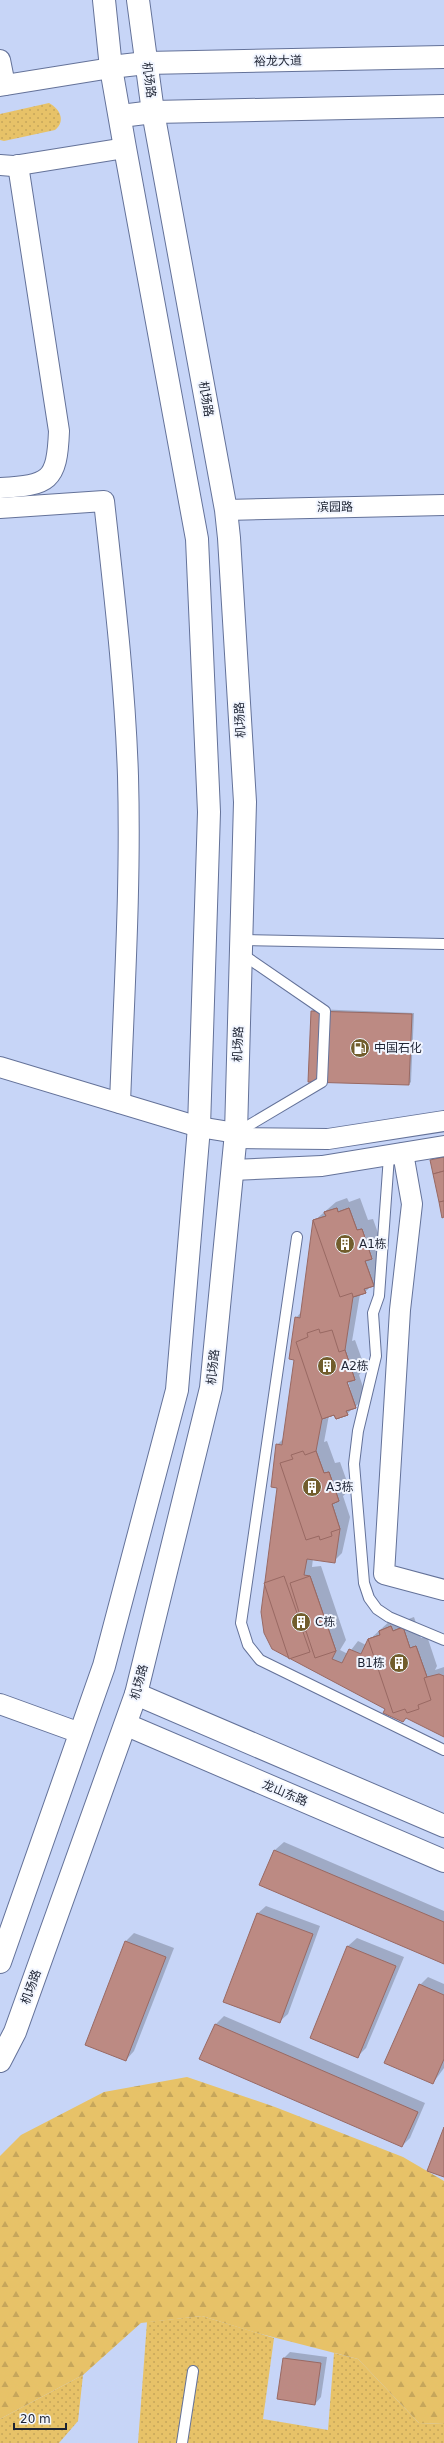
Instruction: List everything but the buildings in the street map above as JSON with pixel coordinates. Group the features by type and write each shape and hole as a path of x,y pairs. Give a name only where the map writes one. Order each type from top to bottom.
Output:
{"main road":[{"path":"0,1962 104,1666 177,1390 199,1127 209,812 197,539 125,148 121,116 111,68 104,0"},
{"name":"机场路","path":"0,2061 15,2032 127,1725 136,1694 211,1388 235,1136 245,802 226,510 153,112 138,0"},
{"name":"裕龙大道","path":"111,68 146,64 444,57"},
{"path":"121,116 153,112 444,106"},
{"path":"136,1694 444,1826"},
{"path":"187,1751 200,1722"},
{"name":"龙山东路","path":"127,1725 444,1860"}],"street":[{"path":"0,60 3,86 111,68"},
{"path":"0,488 34,486 43,480 51,472 57,461 59,431 9,165 125,148"},
{"path":"0,508 104,501 120,644 128,775 129,878 120,1103"},
{"name":"滨园路","path":"226,510 444,505"},
{"path":"0,1067 199,1127 235,1136 328,1139 444,1121"},
{"path":"232,1170 302,1168 444,1146"},
{"path":"396,1154 412,1204 400,1310 384,1574 444,1590"},
{"path":"0,1704 80,1733"}],"lane":[{"path":"241,946 444,944"},
{"path":"235,1136 322,1082 325,1011 241,946"},
{"path":"396,1154 379,1296 373,1313 376,1356 358,1431 354,1464 361,1564 369,1598 377,1609 389,1617 444,1640"},
{"path":"297,1237 241,1623 248,1645 260,1660 444,1750"},
{"path":"182,2443 193,2371"}],"green space":[{"path":"49,103 59,112 61,119 55,130 4,141 0,140 0,114"},
{"path":"187,2077 275,2107 403,2157 444,2181 444,2424 419,2423 358,2359 257,2333 202,2316 141,2323 83,2375 0,2419 0,2156 21,2135 104,2092"},
{"path":"202,2316 274,2338 263,2419 328,2430 334,2353 358,2359 419,2423 444,2424 444,2443 138,2443 147,2322"},
{"path":"83,2375 78,2421 59,2443 0,2443 0,2419"}],"place":[{"name":"中国石化","path":"360,1048"},
{"name":"A1栋","path":"345,1244"},
{"name":"A2栋","path":"327,1366"},
{"name":"A3栋","path":"312,1487"},
{"name":"C栋","path":"301,1622"},
{"name":"B1栋","path":"399,1663"}]}
